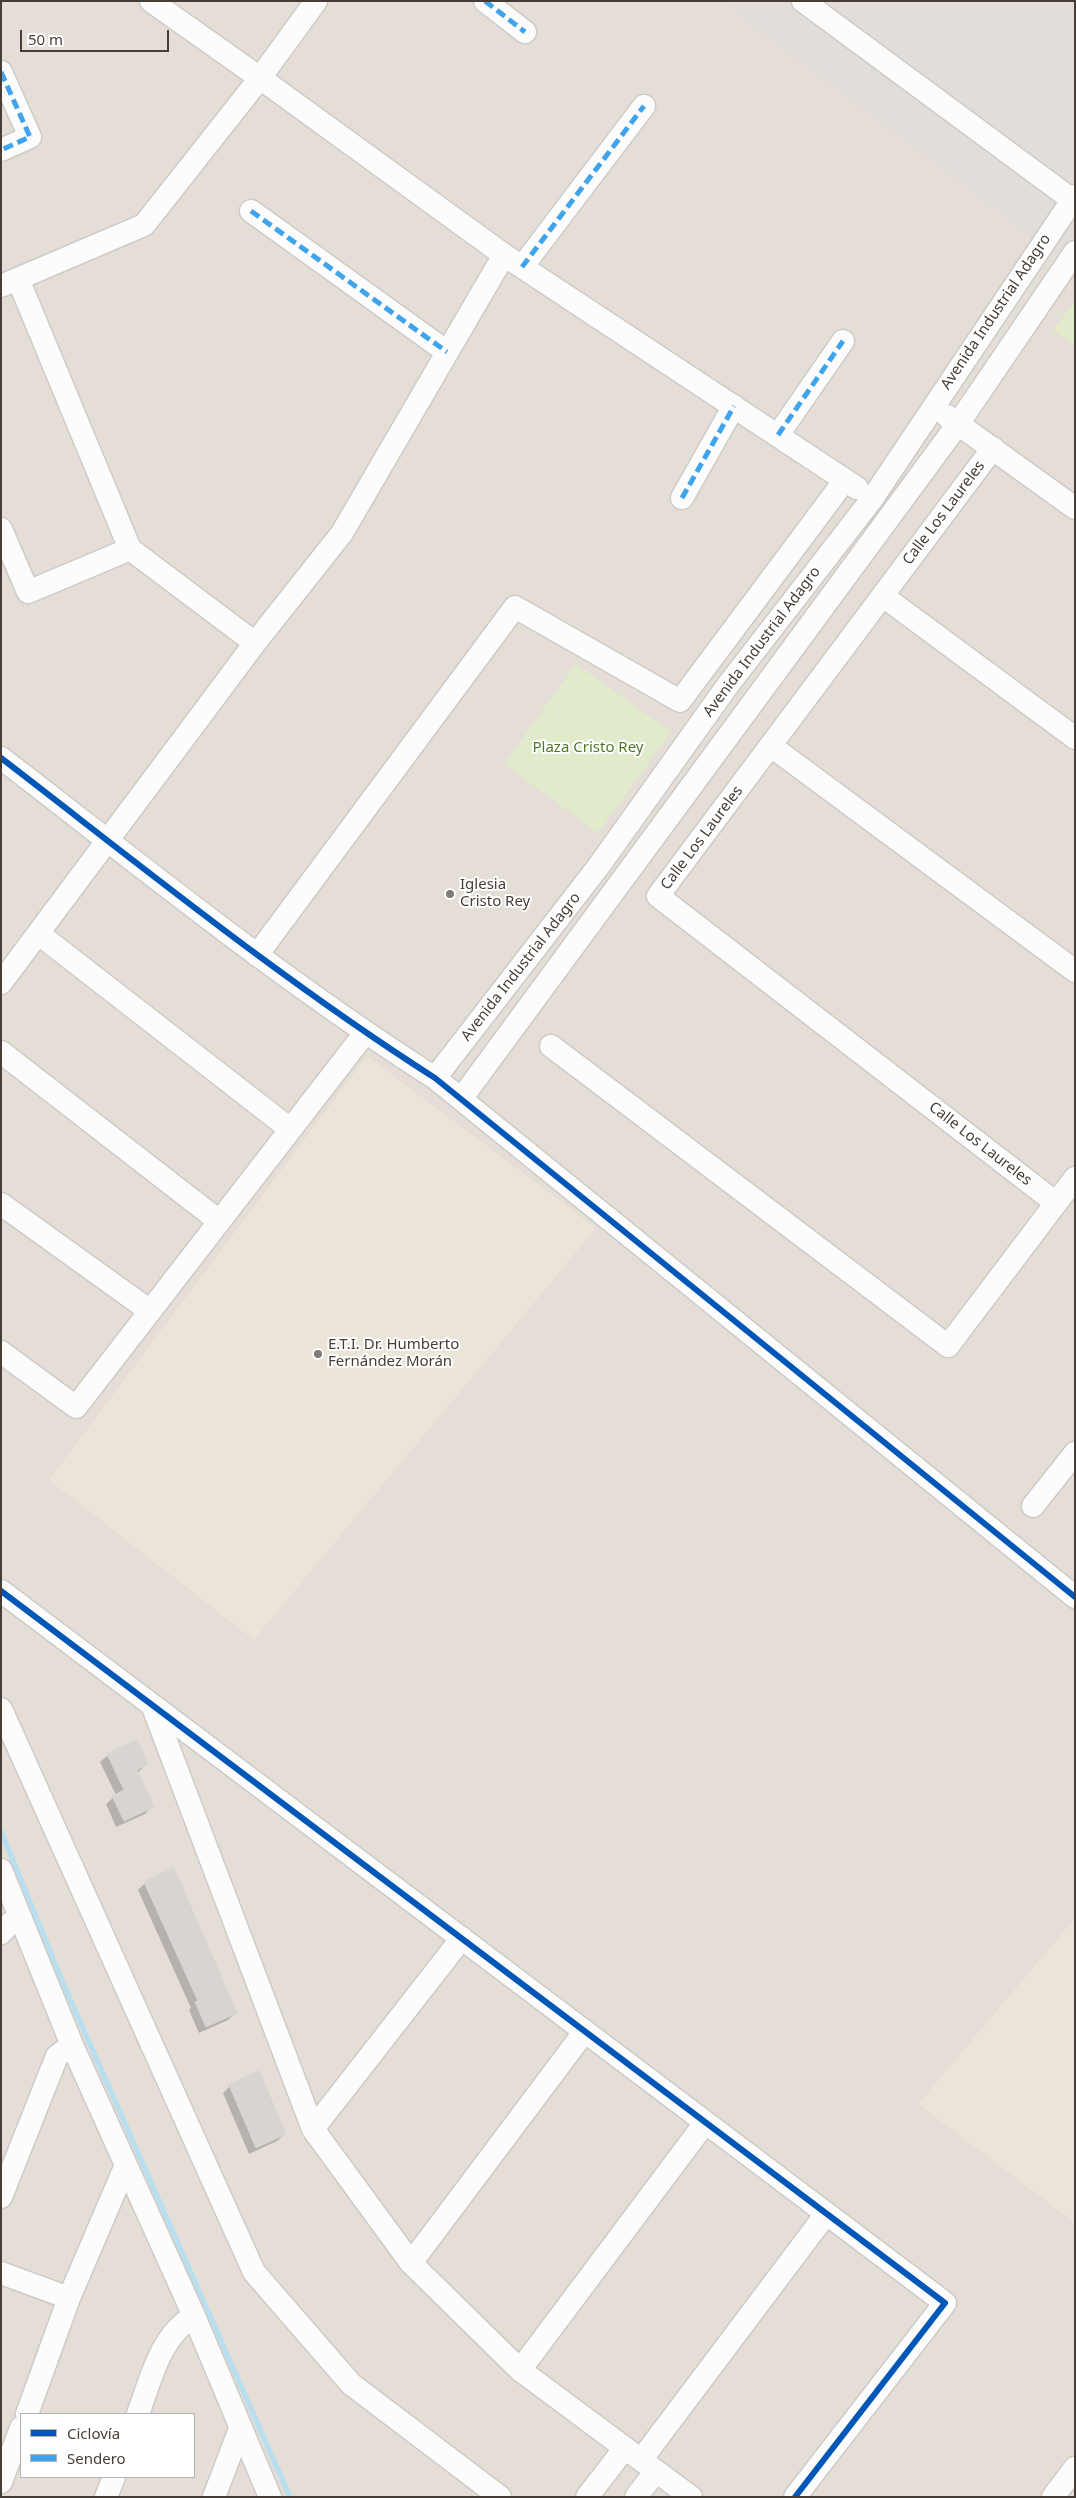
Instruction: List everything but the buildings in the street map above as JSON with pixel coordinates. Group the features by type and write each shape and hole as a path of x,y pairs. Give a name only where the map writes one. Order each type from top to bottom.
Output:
{"street":[{"path":"151,1 522,268 778,435 872,499"},
{"path":"255,643 130,550 10,282 144,225 260,78 316,1"},
{"path":"485,1 525,32"},
{"path":"802,1 1073,198"},
{"path":"1,72 30,137 1,150"},
{"path":"522,268 644,106"},
{"name":"Avenida Industrial Adagro","path":"435,1078 598,867 728,685 872,499 1073,198"},
{"path":"252,211 447,352"},
{"name":"Avenida Industrial Adagro","path":"461,1099 958,424 1075,252"},
{"path":"1,982 39,934 255,643 342,533 504,255"},
{"path":"778,435 843,341"},
{"path":"682,498 734,406"},
{"path":"934,407 1075,508"},
{"name":"Calle Los Laureles","path":"993,448 658,896 1056,1203"},
{"path":"257,955 515,607 680,702 845,480"},
{"path":"1,529 28,592 130,550"},
{"path":"883,596 1075,738"},
{"path":"771,746 1075,971"},
{"path":"1,758 257,955 365,1033 435,1078 1075,1597"},
{"path":"39,934 290,1129"},
{"path":"1,1352 76,1406 365,1033"},
{"path":"551,1046 948,1346 1075,1178"},
{"path":"1,1052 219,1221"},
{"path":"1,1204 150,1311"},
{"path":"1033,1506 1075,1452"},
{"path":"1,1590 153,1707 462,1938 945,2304 795,2497"},
{"path":"153,1707 313,2129 411,2263 520,2370 691,2497"},
{"path":"1,1710 11,1749 254,2272 350,2384 500,2497"},
{"path":"1,1870 72,2045 194,2316 240,2430 270,2497"},
{"path":"1,1933 8,1925 20,1917"},
{"path":"313,2129 462,1938"},
{"path":"411,2263 584,2031"},
{"path":"1,2197 58,2056 72,2045"},
{"path":"520,2370 705,2123"},
{"path":"26,2413 70,2298 126,2165"},
{"path":"587,2497 641,2459 826,2214"},
{"path":"1,2274 70,2298"},
{"path":"138,2413 162,2348 181,2324 194,2316"},
{"path":"214,2497 240,2430"},
{"path":"1,2482 20,2431"},
{"path":"636,2497 641,2459"},
{"path":"1053,2497 1075,2468"},
{"path":"106,2497 114,2478"}],"shaded area":[{"path":"1,1 1075,1 1075,2497 1,2497"},
{"path":"719,1 1075,1 1075,270 1036,241"},
{"name":"E.T.I. Dr. Humberto Fernández Morán","path":"367,1056 596,1228 254,1640 49,1480"},
{"path":"1075,1918 1075,2223 918,2104"}],"green space":[{"path":"1075,301 1075,346 1053,330"},
{"name":"Plaza Cristo Rey","path":"576,664 671,732 598,833 504,764"}],"waterway":[{"path":"1,1831 62,1981 290,2497"}],"marked path":[{"path":"485,1 525,32"},
{"path":"1,72 30,137 1,150"},
{"path":"522,267 644,106"},
{"path":"251,211 447,352"},
{"path":"778,435 843,341"},
{"path":"682,498 734,406"}],"cycle path":[{"path":"1,758 161,882 323,1003 435,1078 1075,1597"},
{"path":"1,1591 945,2303 795,2497"}],"place":[{"name":"Iglesia Cristo Rey","path":"450,894"},
{"name":"E.T.I. Dr. Humberto Fernández Morán","path":"318,1354"}]}
